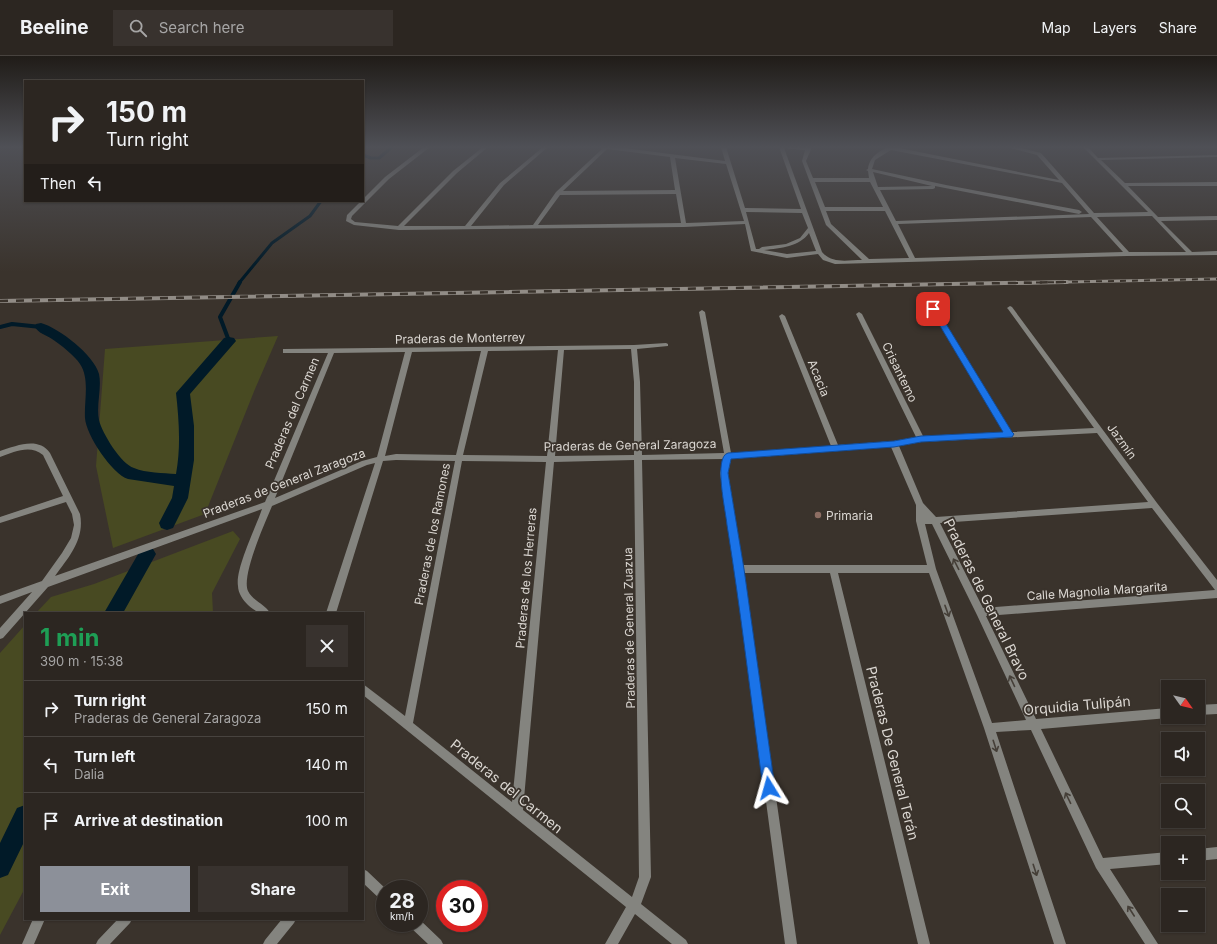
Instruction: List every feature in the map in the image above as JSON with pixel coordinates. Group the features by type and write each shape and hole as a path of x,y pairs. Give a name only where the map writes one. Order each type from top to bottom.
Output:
{"street":[{"path":"364,201 377,188"},
{"path":"399,228 438,188"},
{"path":"467,227 498,188"},
{"path":"535,226 563,188"},
{"path":"678,188 684,224"},
{"path":"737,188 747,222 753,250"},
{"path":"795,188 818,252 825,259 835,262 1217,253"},
{"path":"814,188 830,225 868,262"},
{"path":"891,188 878,189 913,260"},
{"path":"958,188 1093,215"},
{"path":"1069,188 1127,254"},
{"path":"1126,188 1190,254"},
{"path":"558,193 679,192"},
{"path":"363,202 349,216 348,220 354,223 399,228 747,222"},
{"path":"822,209 887,209"},
{"path":"743,210 803,211"},
{"path":"894,223 1093,215 1217,218"},
{"path":"753,250 787,245 802,239 810,229"},
{"path":"753,250 787,256 818,252"},
{"name":"Jazmín","path":"1010,308 1154,505 1217,587"},
{"path":"933,309 1009,434"},
{"path":"702,312 728,456 724,473 739,569 791,944"},
{"name":"Crisantemo","path":"859,314 921,439"},
{"name":"Acacia","path":"782,316 836,449"},
{"name":"Praderas de Monterrey","path":"285,351 634,347 666,345"},
{"name":"Praderas de General Zuazua","path":"611,944 642,890 646,862 637,382 634,347"},
{"name":"Praderas de los Herreras","path":"517,811 549,459 561,348"},
{"path":"331,612 380,459 409,349"},
{"name":"Praderas de los Ramones","path":"408,724 460,458 485,349"},
{"name":"Praderas del Carmen","path":"264,612 249,600 242,586 243,573 268,504 332,350"},
{"name":"Praderas de General Zaragoza","path":"45,584 268,504 364,463 380,459 396,457 549,459 728,456 894,444 921,439 1100,430"},
{"path":"894,444 920,506 920,521 932,569 990,728 1060,944"},
{"path":"0,454 25,447 37,445 42,447 76,514 78,525 75,538 65,556 45,584 0,635"},
{"path":"0,520 68,498"},
{"path":"920,521 1154,505"},
{"name":"Praderas de General Bravo","path":"920,506 934,520 980,612 1032,724 1100,864 1152,944"},
{"path":"739,569 932,569"},
{"name":"Praderas De General Terán","path":"833,569 924,944"},
{"path":"0,600 45,584"},
{"name":"Calle Magnolia Margarita","path":"980,612 1217,594"},
{"name":"Praderas del Carmen","path":"364,690 682,944"},
{"path":"1205,709 1217,708"},
{"name":"Orquidia Tulipán","path":"990,728 1161,714"},
{"path":"1205,854 1217,853"},
{"path":"1100,864 1161,859"},
{"path":"364,876 376,887"},
{"path":"28,944 39,920"},
{"path":"102,944 125,920"},
{"path":"269,944 289,920"},
{"path":"424,932 437,944"}],"green space":[{"path":"278,336 205,514 113,548 96,466 105,349"},
{"path":"233,531 240,539 212,593 213,612 37,612 51,597 94,584"},
{"path":"24,626 24,890 0,935 0,653"}],"waterway":[{"path":"239,283 272,243 310,216 320,202"},
{"path":"229,341 220,317 240,282"},
{"path":"0,327 12,324 41,327"},
{"path":"41,327 58,337 85,360 92,374 92,420 102,442 115,462 128,473 183,481"},
{"path":"183,481 186,460 187,426 183,393 229,341"},
{"path":"167,523 180,498 183,481"},
{"path":"114,612 147,554"},
{"path":"0,867 24,818"}],"railway":[{"path":"1024,283 1217,279"},
{"path":"1024,283 1067,282"},
{"path":"1012,283 1024,283"},
{"path":"0,301 1024,283"}],"place":[{"name":"Primaria","path":"818,515"}],"route":[{"path":"769,788 739,569 724,473 728,456 894,444 921,439 1009,434 933,309"}]}
